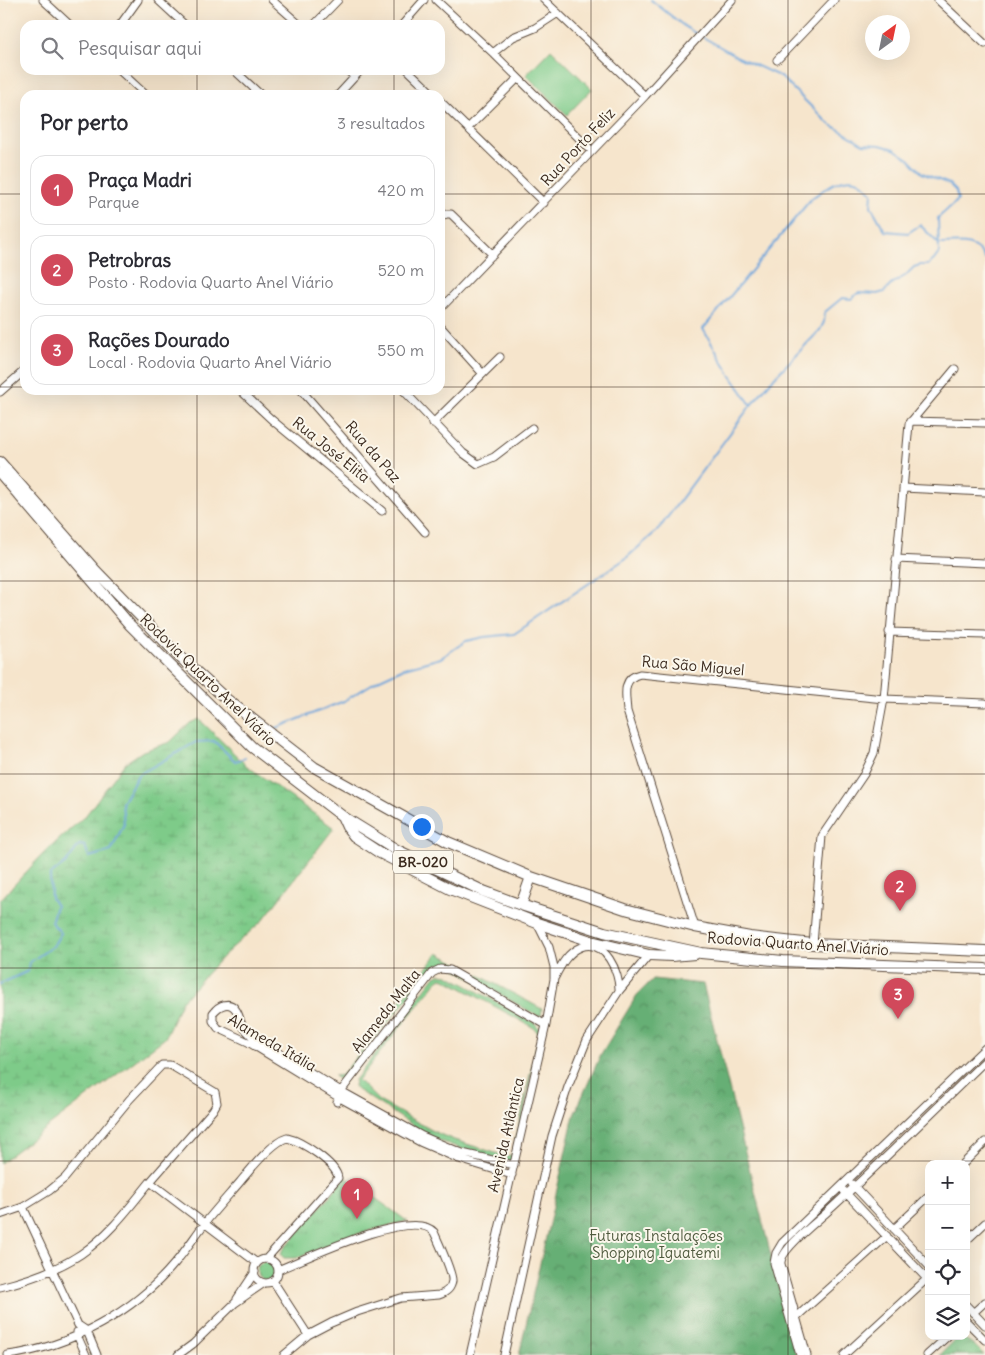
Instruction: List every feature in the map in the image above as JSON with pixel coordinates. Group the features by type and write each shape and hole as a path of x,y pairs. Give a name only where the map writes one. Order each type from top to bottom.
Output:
{"highway":[{"name":"Rodovia Quarto Anel Viário","path":"0,462 96,571 204,680 268,732 314,766 422,828 484,858 531,877 625,909 695,927 750,937 813,944 985,951"},
{"name":"Rodovia Quarto Anel Viário","path":"0,473 130,625 252,747 342,816 397,850 484,891 521,905 604,932 701,953 783,961 985,969"},
{"path":"342,816 354,836 380,853 450,889 537,924 591,941 649,955 672,956 701,953"},
{"path":"521,905 531,877"},
{"path":"936,949 937,966"}],"street":[{"path":"43,0 65,20"},
{"path":"124,20 138,0"},
{"path":"158,0 180,20"},
{"path":"272,0 294,20"},
{"path":"319,20 338,0"},
{"path":"406,20 424,0"},
{"path":"436,0 493,53 592,151"},
{"path":"544,0 645,96"},
{"name":"Rua Porto Feliz","path":"445,304 544,203 732,0"},
{"path":"777,60 834,0"},
{"path":"938,0 985,44"},
{"path":"493,53 513,38 535,28 558,13"},
{"path":"124,75 141,90"},
{"path":"239,75 256,90"},
{"path":"343,90 355,77 353,75"},
{"path":"413,75 429,90"},
{"path":"468,128 518,78"},
{"path":"445,106 544,203"},
{"path":"445,215 451,214 493,254"},
{"path":"445,332 483,374"},
{"path":"433,423 500,357"},
{"path":"813,944 822,836 869,765 874,753 884,699 908,428 911,420 955,370"},
{"path":"0,392 20,374"},
{"name":"Rua José Elita","path":"245,395 272,420 382,511"},
{"name":"Rua da Paz","path":"305,395 425,532"},
{"path":"408,395 463,453 478,464 494,457 532,428"},
{"path":"911,420 985,423"},
{"path":"903,488 985,492"},
{"path":"896,559 985,563"},
{"path":"889,632 985,635"},
{"name":"Rua São Miguel","path":"695,927 627,711 625,688 628,680 634,675 640,674 884,699 985,703"},
{"name":"Avenida Atlântica","path":"470,1355 546,1025 554,979 552,956 537,924"},
{"path":"554,979 563,962 572,953 581,947 590,946 596,948 611,960 617,970 620,981 619,991"},
{"path":"504,1355 552,1136 568,1087 587,1040 619,991 649,955"},
{"name":"Alameda Malta","path":"339,1096 432,973 440,969 450,970 546,1025"},
{"name":"Alameda Itália","path":"512,1175 440,1152 339,1096 248,1042 214,1025 212,1017 216,1009 222,1005 232,1006 237,1010 242,1025 247,1032 339,1096 444,1146 462,1153 514,1166"},
{"path":"233,1036 242,1025"},
{"path":"792,1239 840,1187 985,1048"},
{"path":"807,1355 774,1263 776,1253 847,1194 985,1061"},
{"path":"0,1215 23,1207 49,1191 65,1178 129,1100 162,1065 170,1065 215,1092 216,1103 213,1110 150,1182 124,1216 106,1234 80,1255 28,1280 0,1287"},
{"path":"937,1094 944,1100"},
{"path":"8,1355 50,1345 87,1331 135,1302 158,1282 175,1263 205,1223 250,1171 278,1141 287,1138 297,1142 334,1166 338,1178 266,1259 258,1263 255,1272 235,1303"},
{"path":"966,1160 985,1142"},
{"path":"848,1180 925,1262"},
{"path":"150,1182 258,1263"},
{"path":"840,1187 925,1276"},
{"path":"894,1229 925,1200"},
{"path":"23,1207 78,1325 77,1335 86,1355"},
{"path":"970,1237 985,1223"},
{"path":"278,1270 342,1242 390,1229 424,1225 430,1227 434,1232 452,1278 452,1284 444,1293 439,1295 401,1298 331,1322 308,1336 284,1355"},
{"path":"793,1320 886,1236"},
{"path":"178,1355 193,1344 235,1303 264,1282 273,1281 277,1276 278,1270 274,1262 266,1259"},
{"path":"255,1272 257,1278 264,1282"},
{"path":"273,1281 308,1336"},
{"path":"844,1355 925,1282"},
{"path":"974,1313 985,1302"},
{"path":"970,1309 985,1325"},
{"path":"793,1320 800,1355"},
{"path":"970,1324 985,1340"},
{"path":"78,1325 87,1331 97,1355"},
{"path":"928,1355 944,1340"}],"green space":[{"path":"551,49 592,89 567,115 526,75"},
{"path":"199,719 247,766 334,828 263,920 223,956 181,1002 165,1038 0,1163 0,900 43,854 86,815 125,763 143,751 170,742 190,723"},
{"path":"438,953 542,1009 541,1016 452,967 442,964 435,965 344,1076 338,1079 334,1076 342,1075"},
{"path":"439,974 448,975 535,1023 540,1030 514,1162 476,1154 435,1139 357,1090 354,1086 355,1080 435,976","holes":["441,978 534,1028 539,1034 513,1152 508,1157 437,1133 379,1101 358,1080 438,980"]},
{"name":"Futuras Instalações Shopping Iguatemi","path":"653,979 703,984 796,1355 519,1355 574,1115 601,1054 637,995"},
{"path":"346,1177 407,1221 357,1234 296,1258 284,1258 281,1255 282,1251"},
{"path":"267,1261 274,1264 277,1271 274,1278 267,1281 260,1278 257,1271 260,1264"},
{"path":"955,1340 966,1340 984,1355 940,1355"}],"waterway":[{"path":"651,0 697,34"},
{"path":"274,729 344,701 380,679 404,668 441,658 466,641 514,634 625,559 658,530 751,405 820,330 824,322 825,312 842,298 851,299 858,293 877,294 884,292 914,267 928,265 939,253 938,218 958,200 956,191 949,184 922,173 909,159 894,149 880,145 863,144 828,123 781,77 738,57 701,36"},
{"path":"751,405 729,373 703,329 812,198 827,187 844,180 858,181 865,185 872,193 871,206 885,231 908,233 920,225 939,244 960,243 971,245 985,259"},
{"path":"0,984 28,971 30,962 53,946 61,933 51,922 56,906 51,898 50,875 66,863 79,845 85,846 89,857 111,851 124,824 122,803 138,775 196,742 214,741 235,761 245,758"}],"place":[{"name":"Petrobras","path":"900,911"},
{"name":"Rações Dourado","path":"898,1019"},
{"name":"Praça Madri","path":"357,1219"}]}
